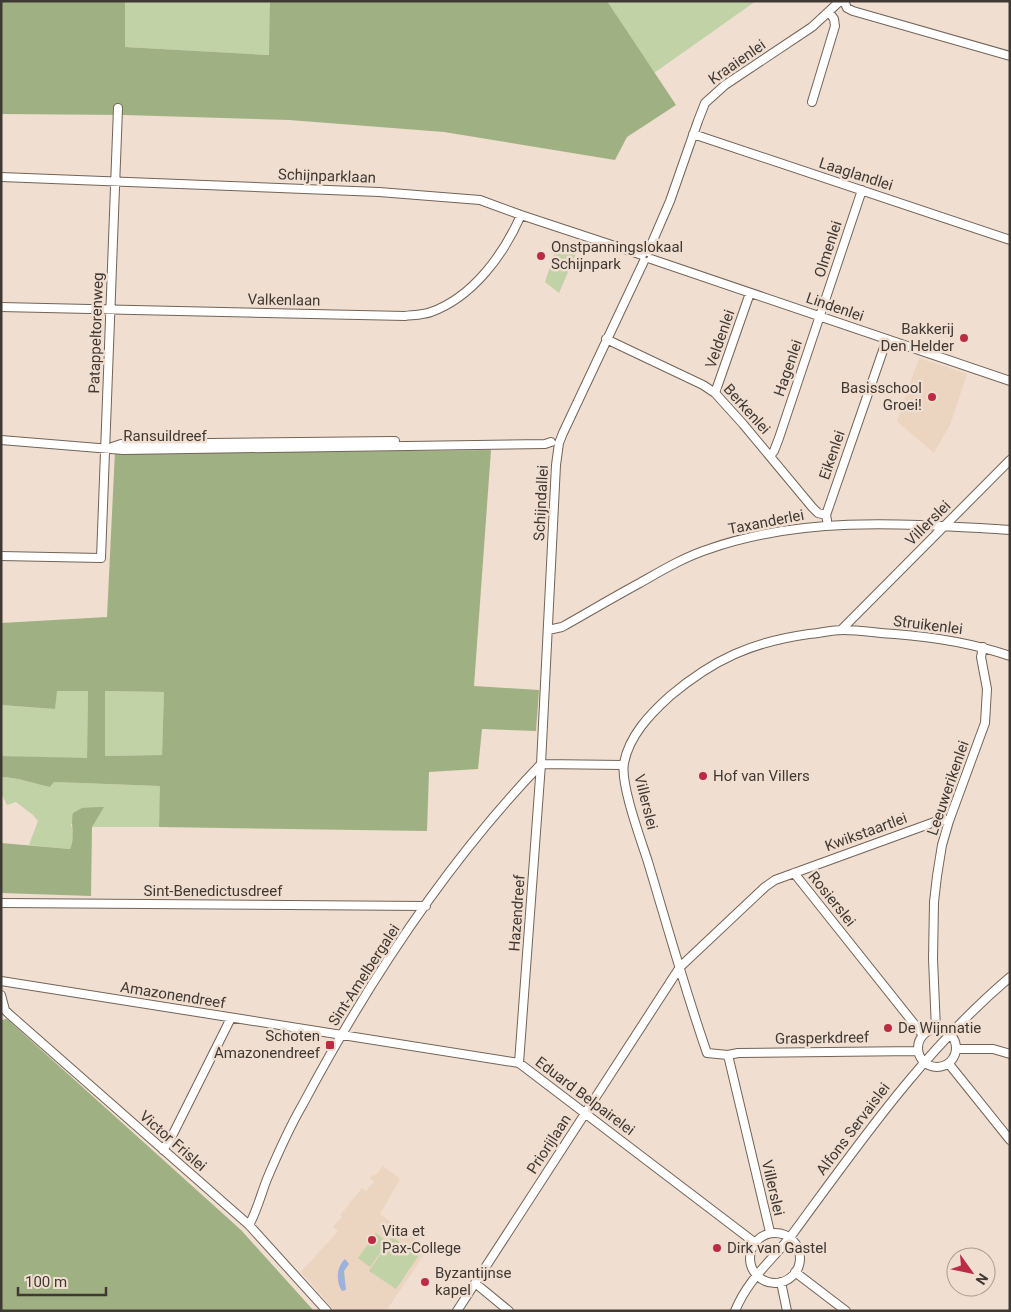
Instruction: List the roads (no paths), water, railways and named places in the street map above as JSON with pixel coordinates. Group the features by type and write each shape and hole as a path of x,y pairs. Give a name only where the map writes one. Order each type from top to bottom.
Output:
{"street":[{"name":"Kraaienlei","path":"646,257 670,201 693,134 706,103 717,91 812,26 840,1"},
{"path":"844,1 847,8 853,11 1010,56"},
{"path":"812,102 834,26 834,20 829,12"},
{"name":"Patappeltorenweg","path":"1,556 101,558 118,108"},
{"name":"Laaglandlei","path":"693,134 1010,240"},
{"name":"Schijnparklaan","path":"1,176 440,196 480,200 646,257"},
{"name":"Olmenlei","path":"820,316 862,190"},
{"name":"Valkenlaan","path":"1,307 405,316 430,313 454,302 473,287 514,232 521,215"},
{"name":"Lindenlei","path":"646,257 1010,381"},
{"name":"Schijndallei","path":"542,764 556,464 555,442 646,257"},
{"name":"Veldenlei","path":"715,394 750,293"},
{"name":"Hagenlei","path":"770,456 779,438 820,316"},
{"name":"Berkenlei","path":"606,339 702,385 715,394 818,513"},
{"name":"Eikenlei","path":"827,525 826,515 887,339"},
{"name":"Ransuildreef","path":"1,440 105,449 545,444 555,442"},
{"name":"Villerslei","path":"770,1232 728,1055 707,1053 628,795 623,765 629,746 642,724 662,703 689,680 720,660 748,648 772,641 841,630 1010,460"},
{"path":"818,526 818,513 826,515"},
{"name":"Taxanderlei","path":"548,630 562,627 662,570 708,549 762,535 827,525 883,524 1010,530"},
{"name":"Struikenlei","path":"841,630 930,637 983,647 1010,656"},
{"name":"Leeuwerikenlei","path":"936,1029 933,959 934,902 942,845 949,820 985,722 987,688 981,657 983,647"},
{"path":"542,764 623,765"},
{"name":"Sint-Amelbergalei","path":"249,1225 287,1133 341,1035 382,970 454,866 542,764"},
{"name":"Hazendreef","path":"519,1063 542,764"},
{"name":"Kwikstaartlei","path":"794,873 940,820 949,820"},
{"name":"Rosierslei","path":"680,967 765,888 775,880 794,873 924,1035"},
{"name":"Sint-Benedictusdreef","path":"1,903 426,906"},
{"name":"Priorijlaan","path":"457,1311 680,967"},
{"name":"Alfons Servaislei","path":"735,1311 748,1284 790,1237 891,1100 972,1010 1010,977"},
{"name":"Amazonendreef","path":"1,981 341,1035"},
{"name":"Victor Frislei","path":"1,995 6,1010 12,1018 249,1225 328,1311"},
{"path":"163,1150 180,1121 231,1018"},
{"path":"936,1029 944,1030 950,1034 955,1040 957,1049 955,1057 948,1064 935,1068 924,1062 917,1051 919,1041 924,1035 936,1029"},
{"name":"Eduard Belpairelei","path":"341,1035 519,1063 754,1242"},
{"path":"957,1049 993,1049 1010,1054"},
{"name":"Grasperkdreef","path":"728,1055 738,1053 917,1051"},
{"path":"948,1064 1010,1140"},
{"path":"770,1232 790,1237 795,1242 800,1254 796,1272 789,1279 781,1282 770,1282 756,1275 752,1270 749,1259 754,1242 770,1232"},
{"path":"796,1272 846,1311"},
{"path":"781,1282 787,1311"},
{"path":"475,1283 509,1311"}],"water":[{"path":"345,1259 349,1264 344,1271 346,1290 342,1291 338,1275 340,1266"}],"place":[{"name":"Onstpanningslokaal Schijnpark","path":"541,256"},
{"name":"Bakkerij Den Helder","path":"964,338"},
{"name":"Basisschool Groei!","path":"932,397"},
{"name":"Hof van Villers","path":"703,776"},
{"name":"De Wijnnatie","path":"888,1028"},
{"name":"Schoten Amazonendreef","path":"330,1045"},
{"name":"Vita et Pax-College","path":"372,1240"},
{"name":"Dirk van Gastel","path":"717,1248"},
{"name":"Byzantijnse kapel","path":"425,1282"}]}
